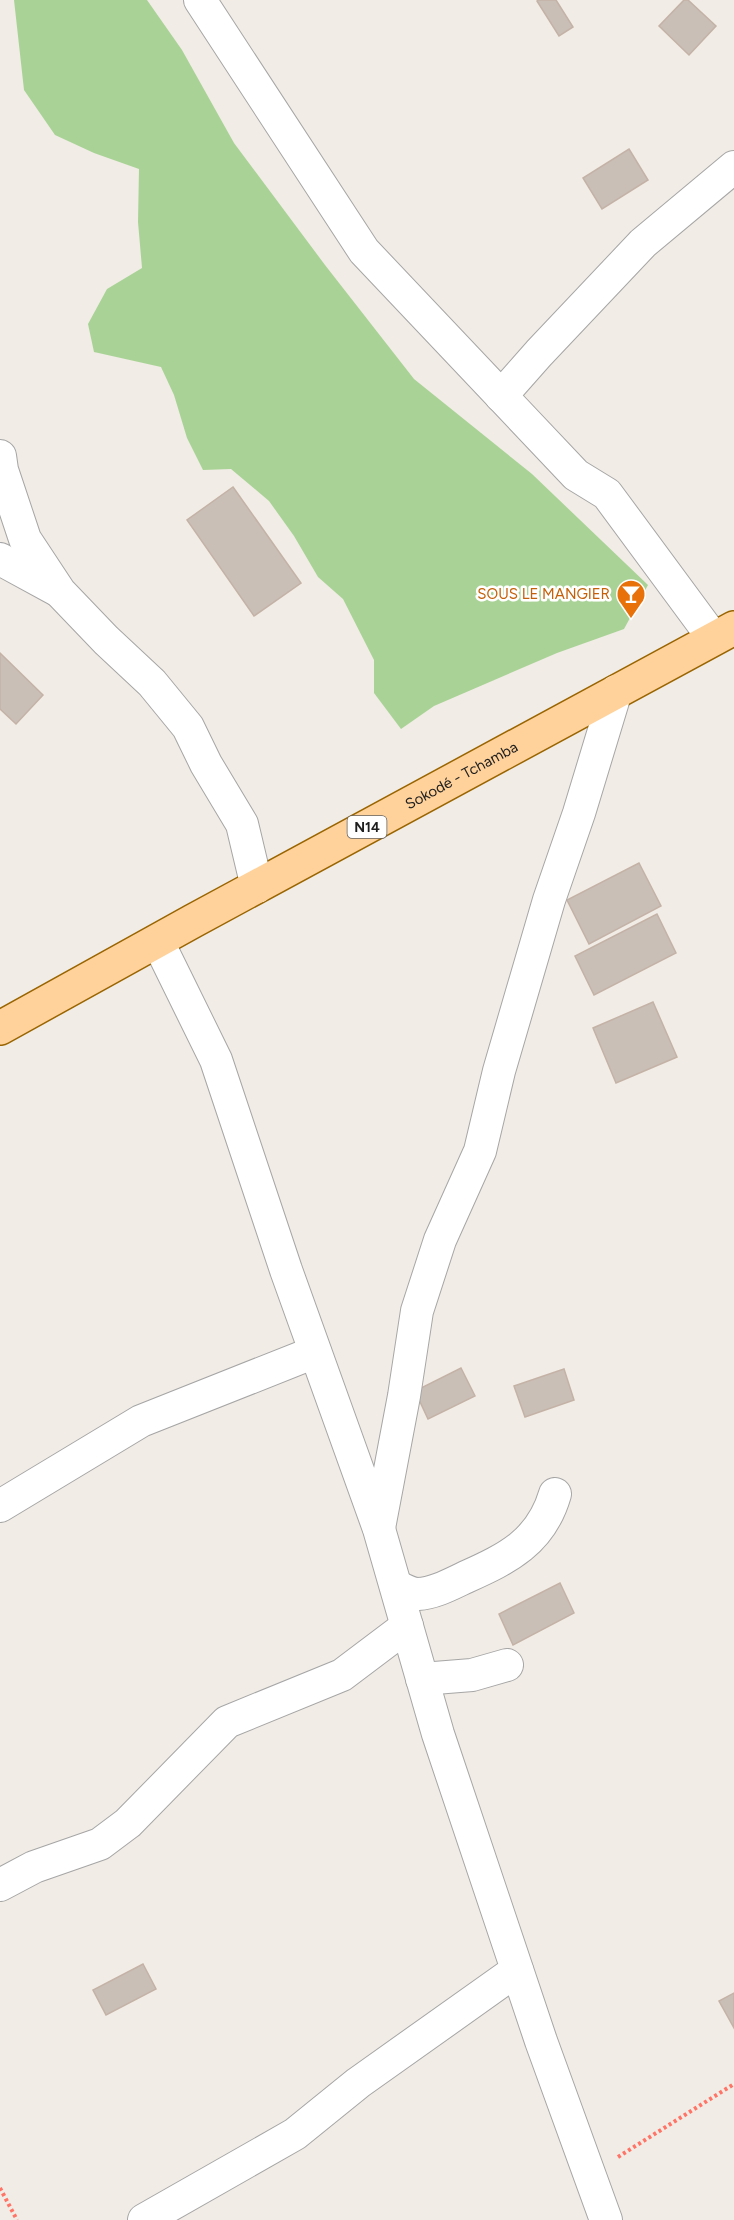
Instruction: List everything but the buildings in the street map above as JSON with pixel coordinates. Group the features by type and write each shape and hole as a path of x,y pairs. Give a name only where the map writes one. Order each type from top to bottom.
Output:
{"main road":[{"name":"Sokodé - Tchamba","path":"0,1028 724,634"}],"street":[{"path":"200,0 364,251 576,475 607,494 724,634"},
{"path":"501,396 538,353 643,243 734,166"},
{"path":"0,456 2,470 25,540 60,592 152,683 188,727 206,764 242,824 257,887"},
{"path":"0,559 60,592"},
{"path":"379,1529 417,1311 440,1240 480,1151 499,1071 549,900 579,813 616,691"},
{"path":"158,942 216,1060 315,1352 379,1529 438,1734 517,1970 606,2220"},
{"path":"0,1506 141,1421 315,1352"},
{"path":"396,1586 415,1594 435,1591 504,1560 524,1545 539,1529 550,1512 555,1494"},
{"path":"0,1885 34,1867 100,1844 128,1823 227,1722 342,1675 407,1626"},
{"path":"422,1678 472,1675 507,1665"},
{"path":"144,2220 295,2134 358,2083 517,1970"}],"path":[{"path":"590,2175 734,2084"},
{"path":"0,2188 17,2220"}],"green space":[{"path":"14,0 147,0 182,50 234,143 414,379 532,474 648,585 624,629 557,653 434,706 401,729 374,693 374,660 343,599 318,577 294,536 269,501 231,469 203,470 187,438 174,395 161,367 94,352 88,324 107,289 142,268 138,222 139,169 94,153 55,135 24,90"}],"place":[{"name":"SOUS LE MANGIER","path":"631,620"}]}
